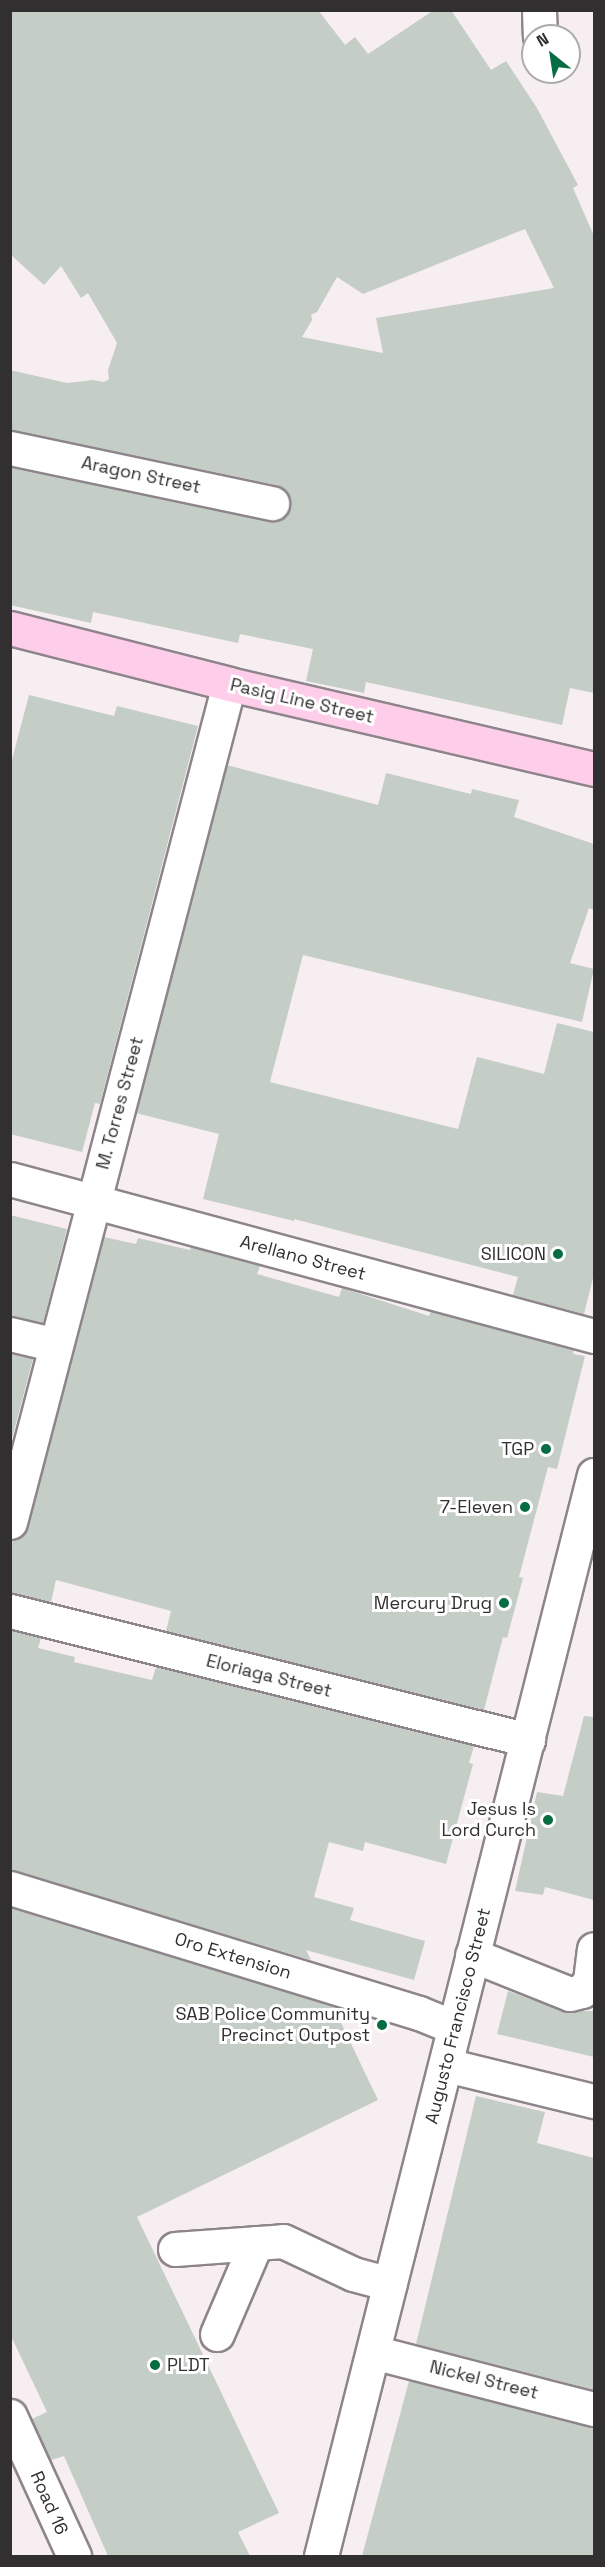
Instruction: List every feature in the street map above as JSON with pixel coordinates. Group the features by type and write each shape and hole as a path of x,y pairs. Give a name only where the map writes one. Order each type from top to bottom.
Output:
{"main road":[{"name":"Pasig Line Street","path":"10,628 229,684 594,769"}],"street":[{"name":"Aragon Street","path":"10,448 272,503"},
{"name":"M. Torres Street","path":"10,1522 229,684"},
{"name":"Arellano Street","path":"10,1179 594,1336"},
{"path":"10,1334 56,1345"},
{"name":"Augusto Francisco Street","path":"321,2556 594,1475"},
{"name":"Eloriaga Street","path":"10,1611 528,1740"},
{"name":"Oro Extension","path":"10,1888 419,2013 454,2027"},
{"path":"472,1955 570,1994 582,1991 590,1981 594,1949"},
{"path":"446,2065 594,2101"},
{"path":"175,2249 283,2241 353,2274 390,2284"},
{"path":"217,2334 256,2243"},
{"name":"Nickel Street","path":"373,2352 594,2409"},
{"name":"Road 16","path":"10,2416 74,2556"}],"building":[{"path":"10,10 318,10 345,45 355,37 368,54 434,10 451,10 491,70 506,61 537,108 578,185 573,188 594,236 594,693 570,688 562,725 366,682 364,693 306,681 313,649 240,634 238,643 93,612 91,623 10,605 10,467 268,521 277,521 286,516 290,506 290,497 285,489 276,485 10,430 10,370 67,383 93,380 104,382 109,379 108,370 117,343 88,293 81,298 61,266 44,285 10,254","holes":["525,229 554,288 376,318 383,353 302,337 312,320 311,315 317,312 337,277 363,294"]},
{"path":"29,695 114,716 117,706 198,726 100,1104 95,1103 82,1152 10,1134 10,767"},
{"path":"227,765 378,805 386,773 471,794 472,789 519,800 514,817 594,844 594,910 589,908 570,963 594,969 582,1022 303,955 270,1082 458,1129 477,1057 544,1074 557,1023 594,1032 594,1274 584,1314 513,1295 518,1277 294,1219 294,1221 203,1199 219,1134 136,1113"},
{"path":"10,1215 67,1229 43,1323 10,1316"},
{"path":"104,1237 136,1244 138,1238 190,1250 191,1247 260,1266 257,1274 339,1297 342,1288 429,1316 431,1311 574,1350 573,1354 585,1356 557,1469 548,1467 519,1577 523,1578 507,1638 503,1637 484,1710 166,1631 171,1611 56,1580 51,1602 10,1593 10,1540 23,1536 28,1527"},
{"path":"10,1353 33,1359 10,1446"},
{"path":"10,1630 41,1638 38,1648 75,1657 74,1662 152,1680 156,1667 474,1746 469,1763 473,1764 446,1864 365,1842 363,1851 329,1842 314,1897 354,1908 350,1920 425,1941 414,1980 306,1950 311,1960 10,1870"},
{"path":"584,1716 594,1717 594,1900 545,1887 543,1895 515,1891 537,1792 563,1796"},
{"path":"10,1908 333,2006 378,2100 137,2217 279,2513 238,2532 250,2556 108,2556 64,2456 51,2460 32,2419 47,2412 10,2334"},
{"path":"508,1991 563,2011 594,2011 594,2057 497,2034"},
{"path":"476,2096 545,2112 537,2143 594,2158 594,2390 416,2344"},
{"path":"409,2381 594,2427 594,2556 362,2556"}],"place":[{"name":"SILICON","path":"558,1254"},
{"name":"TGP","path":"546,1449"},
{"name":"7-Eleven","path":"525,1507"},
{"name":"Mercury Drug","path":"504,1603"},
{"name":"Jesus Is Lord Curch","path":"548,1820"},
{"name":"SAB Police Community Precinct Outpost","path":"382,2025"},
{"name":"PLDT","path":"155,2365"}]}
